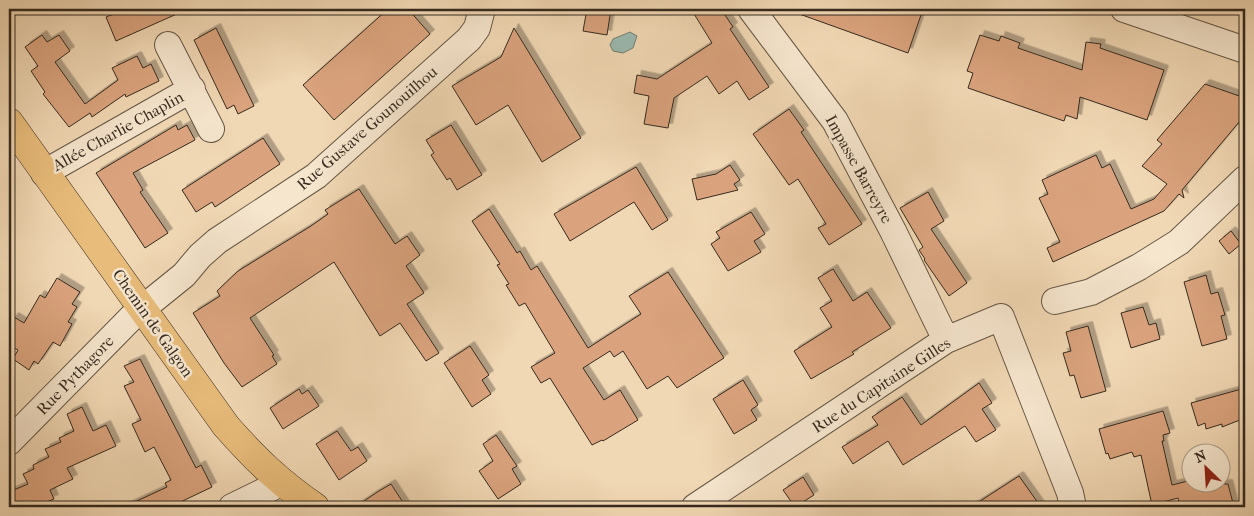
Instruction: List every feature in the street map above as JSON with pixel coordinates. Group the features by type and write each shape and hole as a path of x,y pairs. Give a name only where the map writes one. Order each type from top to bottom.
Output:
{"main road":[{"name":"Chemin de Galgon","path":"9,122 226,426 259,463 281,483 315,507"}],"street":[{"name":"Rue Gustave Gounouilhou","path":"142,308 184,275 200,256 217,241 316,176 469,40 477,28 482,9"},
{"name":"Impasse Barreyre","path":"751,9 834,121 893,231 946,340"},
{"path":"1124,9 1245,50"},
{"name":"Allée Charlie Chaplin","path":"168,45 192,89 211,130"},
{"name":"Allée Charlie Chaplin","path":"44,173 192,89"},
{"path":"1055,301 1091,292 1139,267 1179,242 1239,188 1245,179"},
{"name":"Rue Pythagore","path":"9,442 142,308"},
{"name":"Rue du Capitaine Gilles","path":"695,507 946,340 1001,317 1070,493 1073,507"},
{"path":"232,507 281,483"}],"water":[{"path":"630,32 637,36 633,48 623,53 613,51 610,45 613,39"}],"building":[{"path":"126,9 188,9 116,41 106,17"},
{"path":"388,9 408,9 430,34 334,120 303,85"},
{"path":"587,9 611,9 607,35 583,31"},
{"path":"691,9 721,9 733,27 730,29 769,87 749,100 737,81 719,94 707,76 674,98 668,128 644,124 649,96 634,93 637,75 657,79 712,43"},
{"path":"791,9 923,9 908,53 791,11"},
{"path":"216,28 254,106 238,114 234,105 227,109 194,40"},
{"path":"514,28 581,138 542,162 508,105 476,125 452,86 501,57"},
{"path":"42,35 47,42 59,35 70,51 55,62 85,104 118,80 112,68 137,56 143,68 151,64 159,81 126,97 125,94 92,117 90,113 69,127 43,94 45,92 31,71 38,66 25,47"},
{"path":"980,35 999,41 1001,36 1020,43 1018,48 1082,70 1086,42 1101,44 1100,48 1164,70 1147,120 1080,97 1077,119 1066,115 1064,121 968,88 973,73 967,71"},
{"path":"1205,84 1245,98 1245,115 1182,190 1184,198 1179,194 1164,211 1053,262 1047,248 1060,242 1039,198 1048,194 1042,180 1096,155 1102,168 1110,164 1131,209 1154,199 1167,184 1142,166 1162,144 1157,140"},
{"path":"789,109 804,130 801,132 862,224 829,245 818,228 826,224 798,179 789,185 753,134"},
{"path":"176,125 178,130 187,125 195,140 133,173 143,190 140,192 168,233 145,248 96,173"},
{"path":"451,125 482,175 457,190 450,178 447,180 431,155 434,153 426,140"},
{"path":"263,138 280,164 215,207 212,202 196,212 182,190"},
{"path":"730,165 740,180 734,184 738,190 697,200 692,179 716,174"},
{"path":"636,167 668,220 652,230 634,202 570,241 554,214"},
{"path":"359,189 395,244 407,236 420,255 406,266 424,293 407,304 439,353 426,361 400,323 380,336 334,262 250,318 274,355 272,356 277,364 242,387 224,363 193,313 220,296 217,291 238,271 311,226 328,214 325,210"},
{"path":"928,192 944,221 931,229 967,283 949,296 924,260 919,250 923,247 900,208"},
{"path":"489,209 517,253 520,251 531,270 537,266 588,348 641,314 629,296 668,272 724,358 677,388 668,376 647,389 623,351 614,357 610,351 583,368 604,400 620,390 638,420 603,441 592,445 550,378 541,383 531,367 555,353 525,303 519,306 506,285 509,284 497,265 500,264 472,221"},
{"path":"751,212 765,234 754,241 761,252 728,271 711,244 720,238 716,232"},
{"path":"1231,231 1241,244 1229,254 1219,241"},
{"path":"833,269 853,301 867,292 891,328 852,352 854,354 811,379 794,351 832,327 820,308 832,301 818,278"},
{"path":"1206,275 1211,294 1218,292 1225,315 1221,316 1227,339 1202,346 1184,282"},
{"path":"57,278 80,292 72,304 77,307 68,322 72,324 60,346 53,342 38,364 34,361 29,370 13,359 18,350 9,345 9,324 14,317 24,323 40,295 45,298"},
{"path":"1143,307 1149,325 1156,323 1160,339 1131,348 1121,313"},
{"path":"1088,326 1106,391 1081,398 1074,375 1070,376 1063,353 1071,351 1066,332"},
{"path":"470,346 489,375 482,380 491,394 472,407 444,363"},
{"path":"140,359 196,468 201,465 212,487 170,507 124,507 167,487 165,483 171,480 154,447 145,452 132,424 141,420 124,386 134,382 124,366"},
{"path":"743,380 758,405 751,410 757,420 734,434 713,399"},
{"path":"979,383 992,403 982,409 996,430 976,442 965,426 903,465 888,441 853,464 842,447 878,425 872,417 902,397 921,425"},
{"path":"1245,388 1245,418 1222,427 1222,424 1206,429 1205,423 1198,426 1191,403"},
{"path":"299,389 302,394 308,390 319,406 283,429 270,408"},
{"path":"82,407 93,431 106,425 116,446 67,468 73,479 50,490 54,499 34,507 9,507 9,492 28,484 23,474 34,469 33,465 49,457 45,449 61,442 59,438 74,431 67,414"},
{"path":"1163,411 1170,433 1163,435 1164,441 1162,441 1172,485 1182,482 1182,494 1231,494 1234,507 1180,507 1178,498 1152,505 1141,455 1134,457 1132,452 1110,459 1108,453 1106,454 1099,429"},
{"path":"337,431 351,451 358,447 367,461 339,480 316,444"},
{"path":"496,435 517,466 512,469 521,484 498,499 479,471 493,461 483,444"},
{"path":"1019,476 1041,507 971,507 1005,485"},
{"path":"803,477 814,495 795,507 783,490"},
{"path":"391,484 406,507 355,507 379,491"}]}
